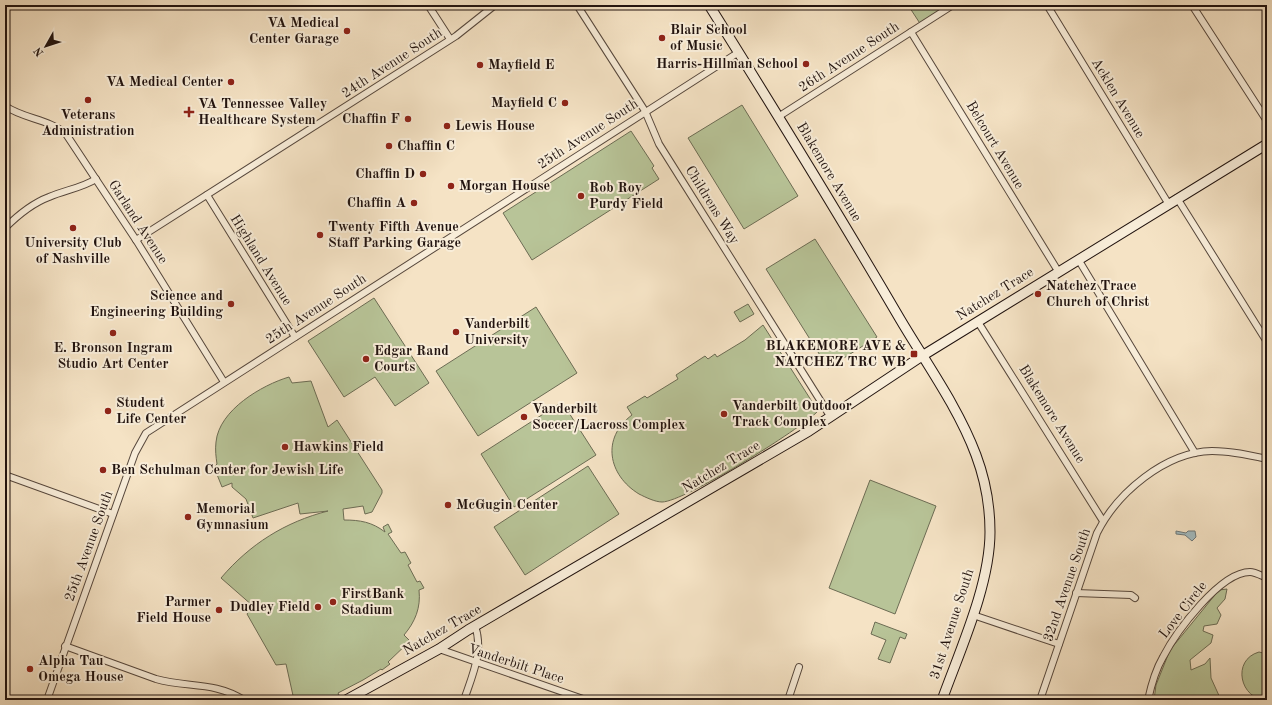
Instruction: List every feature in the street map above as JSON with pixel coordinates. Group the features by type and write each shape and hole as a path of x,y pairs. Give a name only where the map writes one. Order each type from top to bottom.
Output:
{"main road":[{"name":"Blakemore Avenue","path":"709,5 739,52 922,356"},
{"name":"Natchez Trace","path":"346,700 439,649 475,626 809,431 922,356 1168,203 1267,144"},
{"name":"31st Avenue South","path":"922,356 960,422 976,454 984,481 990,532 988,558 973,615 942,700"}],"street":[{"path":"428,5 450,39"},
{"name":"24th Avenue South","path":"136,240 450,39 495,5"},
{"name":"Childrens Way","path":"577,5 645,111 659,144 830,416"},
{"name":"26th Avenue South","path":"778,117 953,5"},
{"name":"Acklen Avenue","path":"1047,5 1168,203"},
{"path":"1192,5 1267,121"},
{"name":"Belcourt Avenue","path":"911,32 1058,271"},
{"name":"25th Avenue South","path":"47,700 113,514 138,446 144,436 156,426 224,382 739,52"},
{"name":"Garland Avenue","path":"5,106 18,114 60,128 66,134 136,240 224,382"},
{"path":"5,228 29,209 48,197 88,184 96,179"},
{"name":"Highland Avenue","path":"207,195 295,337"},
{"path":"1177,198 1267,342"},
{"path":"1078,259 1194,453"},
{"name":"Blakemore Avenue","path":"978,322 1103,522"},
{"name":"32nd Avenue South","path":"1040,700 1097,533 1103,522 1133,486 1164,465 1194,453 1235,452 1267,460"},
{"path":"5,475 113,514"},
{"name":"Love Circle","path":"1148,700 1162,658 1178,633 1218,586 1246,572 1251,572 1267,578"},
{"path":"1076,594 1130,595 1135,598"},
{"path":"973,615 1059,644"},
{"path":"464,700 477,662 477,633 475,626"},
{"path":"65,646 156,679 170,683 217,687 244,700"},
{"name":"Vanderbilt Place","path":"439,649 471,662 477,662 586,700"},
{"path":"788,700 800,667"}],"green space":[{"path":"908,5 953,5 921,25"},
{"path":"742,105 798,196 744,229 688,138"},
{"name":"Rob Roy Purdy Field","path":"631,131 654,166 652,168 659,179 532,260 503,213"},
{"path":"815,239 877,337 828,368 766,269"},
{"name":"Edgar Rand Courts","path":"374,298 429,383 395,406 375,377 344,397 308,341"},
{"path":"748,304 754,314 740,322 734,312"},
{"path":"536,307 577,373 478,436 436,371"},
{"name":"Vanderbilt Outdoor Track Complex","path":"763,325 818,411 790,433 767,448 717,478 674,499 662,502 639,494 620,477 612,456 612,445 616,434 622,424 632,415 627,407 645,396 647,398 678,379 676,375 705,356 708,359 715,354 717,357 745,340"},
{"name":"FirstBank Stadium","path":"289,377 292,383 311,381 328,427 337,420 382,490 382,493 372,512 365,514 363,506 343,509 344,520 366,522 385,532 383,527 388,524 392,532 388,534 401,553 405,552 411,563 408,565 417,582 420,581 424,588 419,590 418,609 414,620 404,635 410,641 388,662 390,664 382,670 381,669 338,693 339,695 317,700 294,700 286,664 276,665 247,614 253,606 221,578 244,555 269,536 297,521 328,511 300,514 298,503 253,518 246,499 232,487 232,483 222,487 214,467 217,464 216,442 219,430 233,409 244,400 267,386"},
{"path":"562,402 596,455 514,507 481,454"},
{"path":"588,466 619,514 525,575 494,527"},
{"path":"870,480 936,506 895,614 829,588"},
{"path":"1227,589 1225,599 1217,608 1221,615 1217,624 1204,626 1203,631 1213,635 1211,643 1190,660 1191,670 1205,664 1210,658 1211,678 1221,700 1154,700 1156,685 1170,650 1219,590"},
{"path":"875,622 907,634 905,639 900,637 890,663 878,659 886,640 871,634"},
{"path":"1259,652 1267,654 1267,700 1250,694 1242,679 1242,671 1245,663 1250,656"}],"water":[{"path":"1176,531 1186,533 1188,531 1195,531 1196,537 1192,541 1185,535 1176,534"}],"place":[{"name":"VA Medical Center Garage","path":"347,31"},
{"name":"Blair School of Music","path":"662,38"},
{"name":"Harris-Hillman School","path":"806,64"},
{"name":"Mayfield E","path":"480,65"},
{"name":"VA Medical Center","path":"231,82"},
{"name":"Veterans Administration","path":"88,100"},
{"name":"Mayfield C","path":"565,103"},
{"name":"VA Tennessee Valley Healthcare System","path":"189,112"},
{"name":"Chaffin F","path":"408,119"},
{"name":"Lewis House","path":"447,126"},
{"name":"Chaffin C","path":"389,146"},
{"name":"Chaffin D","path":"423,174"},
{"name":"Morgan House","path":"451,186"},
{"name":"Rob Roy Purdy Field","path":"581,196"},
{"name":"Chaffin A","path":"414,203"},
{"name":"University Club of Nashville","path":"73,228"},
{"name":"Twenty Fifth Avenue Staff Parking Garage","path":"320,235"},
{"name":"Natchez Trace Church of Christ","path":"1038,294"},
{"name":"Science and Engineering Building","path":"231,304"},
{"name":"Vanderbilt University","path":"456,332"},
{"name":"E. Bronson Ingram Studio Art Center","path":"113,333"},
{"name":"BLAKEMORE AVE & NATCHEZ TRC WB","path":"914,354"},
{"name":"Edgar Rand Courts","path":"366,359"},
{"name":"Student Life Center","path":"108,411"},
{"name":"Vanderbilt Outdoor Track Complex","path":"724,414"},
{"name":"Vanderbilt Soccer/Lacross Complex","path":"524,417"},
{"name":"Hawkins Field","path":"285,447"},
{"name":"Ben Schulman Center for Jewish Life","path":"103,470"},
{"name":"McGugin Center","path":"448,505"},
{"name":"Memorial Gymnasium","path":"188,517"},
{"name":"FirstBank Stadium","path":"333,602"},
{"name":"Dudley Field","path":"318,607"},
{"name":"Parmer Field House","path":"219,610"},
{"name":"Alpha Tau Omega House","path":"30,669"}]}
